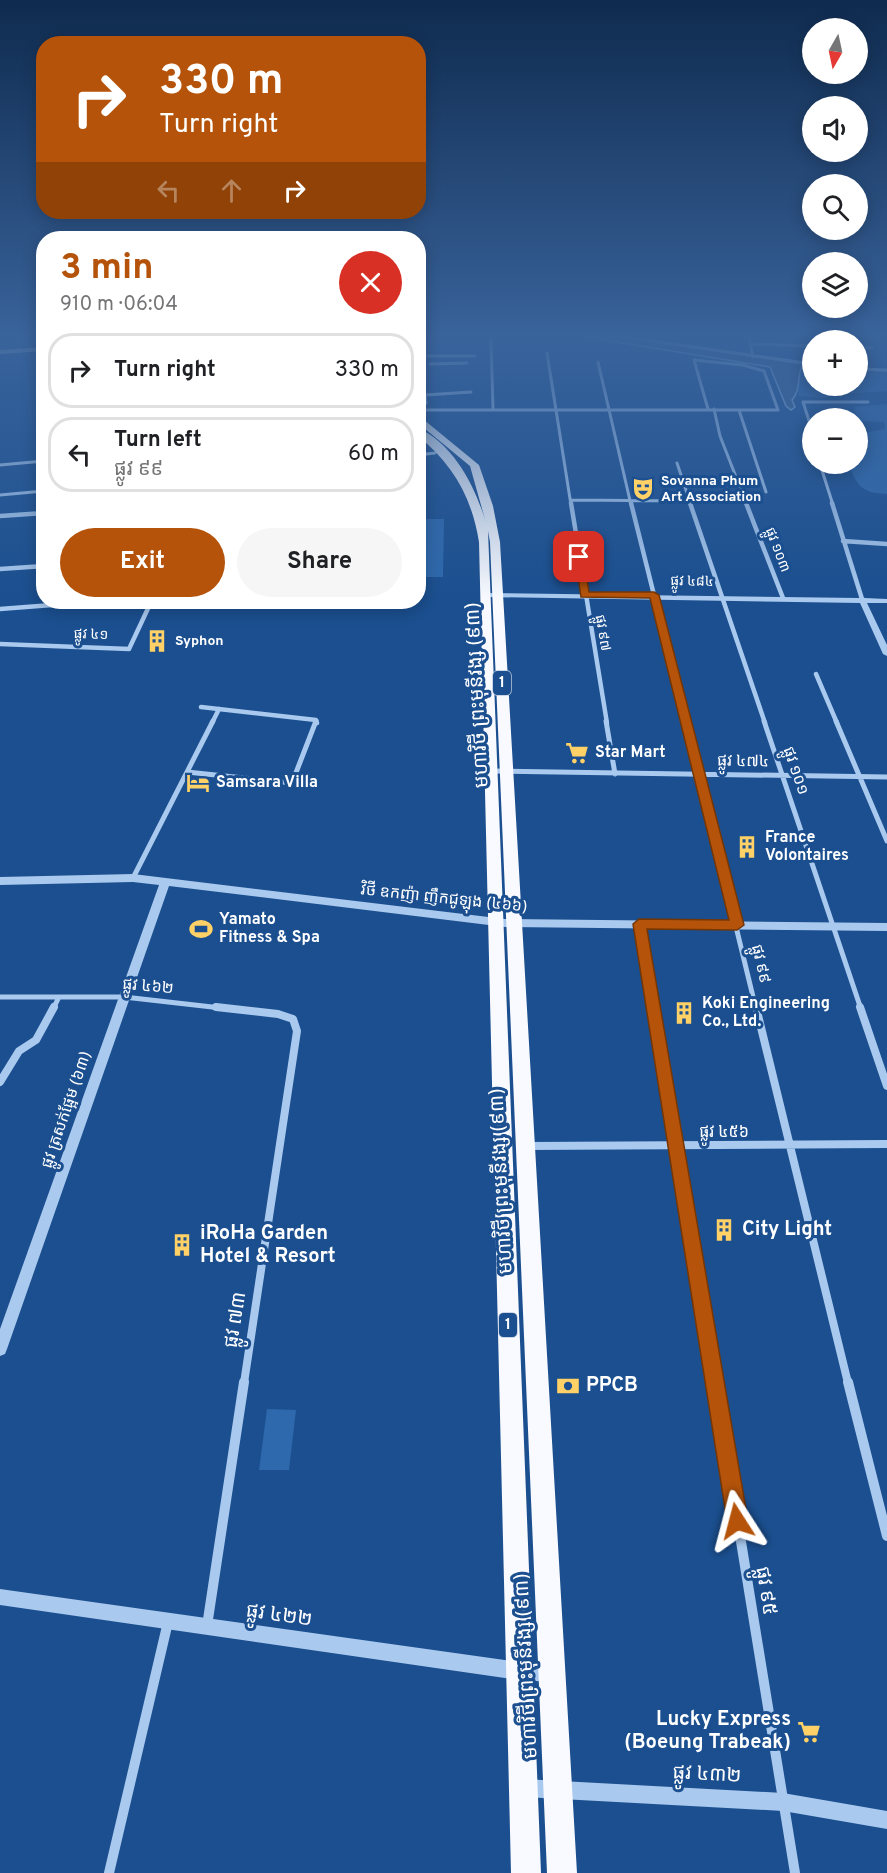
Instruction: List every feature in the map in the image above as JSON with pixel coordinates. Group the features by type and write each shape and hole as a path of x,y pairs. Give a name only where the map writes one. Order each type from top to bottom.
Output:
{"highway":[{"name":"1","path":"426,425 474,465 476,488"},
{"path":"426,431 459,459 476,488"},
{"path":"426,438 476,488"},
{"name":"1","path":"426,445 476,488"},
{"name":"មហាវិថី ព្រះមុនីវង្ស (៩៣)","path":"476,488 491,595 507,772 505,1210 526,1873"},
{"name":"មហាវិថី ព្រះមុនីវង្ស (៩៣)","path":"491,595 491,771 525,1146 562,1873"},
{"path":"505,1210 528,1210"}],"street":[{"name":"ផ្លូវ ៩៧","path":"558,424 615,774"},
{"name":"ផ្លូវ ៩៩","path":"612,424 737,925 788,1146 887,1536"},
{"name":"ផ្លូវ ១០៣","path":"716,424 783,598"},
{"path":"744,424 766,492"},
{"path":"426,454 435,453"},
{"path":"0,465 36,462"},
{"name":"ផ្លូវ ១០១","path":"677,463 887,1086"},
{"path":"823,474 859,599 887,654"},
{"path":"0,495 36,492"},
{"path":"571,500 690,501"},
{"path":"0,516 36,514"},
{"path":"843,541 887,544"},
{"path":"0,569 36,567"},
{"name":"ផ្លូវ ៤៨៤","path":"491,595 722,596 887,601"},
{"name":"ផ្លូវ ៤១","path":"0,609 36,606"},
{"name":"ផ្លូវ ៤១","path":"0,644 129,649 135,641 147,609"},
{"path":"816,674 887,841"},
{"path":"187,772 287,783 294,780 317,723 316,720 201,707"},
{"path":"133,878 219,709"},
{"name":"ផ្លូវ ៤៧៤","path":"491,771 887,777"},
{"name":"វិថី ឧកញ៉ា ញឹកជូឡុង (៤៦៦)","path":"0,881 133,878 505,922 887,927"},
{"name":"ផ្លូវ ត្រសក់ផ្អែម (៦៣)","path":"0,1349 165,882"},
{"name":"ផ្លូវ ៩៥","path":"639,924 795,1873"},
{"name":"ផ្លូវ ៤៦២","path":"0,997 124,997 278,1014 293,1020"},
{"path":"0,1082 19,1051 36,1040 59,997"},
{"name":"ផ្លូវ ៧៣","path":"207,1627 297,1031 293,1020"},
{"name":"ផ្លូវ ៤៥៦","path":"525,1146 676,1147 887,1144"},
{"name":"ផ្លូវ ៤២២","path":"0,1597 519,1671 552,1673"},
{"path":"109,1873 169,1621"},
{"name":"ផ្លូវ ៤៣២","path":"524,1788 783,1802 887,1820"}],"shaded area":[{"path":"884,424 887,424 887,494 866,490 853,474 868,474 868,432 885,429"},
{"path":"426,519 444,519 443,577 426,577"},
{"path":"267,1409 296,1410 289,1470 259,1470"}],"place":[{"name":"Sovanna Phum Art Association","path":"643,489"},
{"name":"Syphon","path":"157,641"},
{"name":"Star Mart","path":"577,753"},
{"name":"Samsara Villa","path":"198,783"},
{"name":"France Volontaires","path":"747,847"},
{"name":"Yamato Fitness & Spa","path":"201,929"},
{"name":"Koki Engineering Co., Ltd.","path":"684,1013"},
{"name":"City Light","path":"724,1230"},
{"name":"iRoHa Garden Hotel & Resort","path":"182,1245"},
{"name":"PPCB","path":"568,1386"},
{"name":"Lucky Express (Boeung Trabeak)","path":"809,1732"}],"route":[{"path":"579,557 585,595 654,595 737,925 639,924 737,1521"}]}
